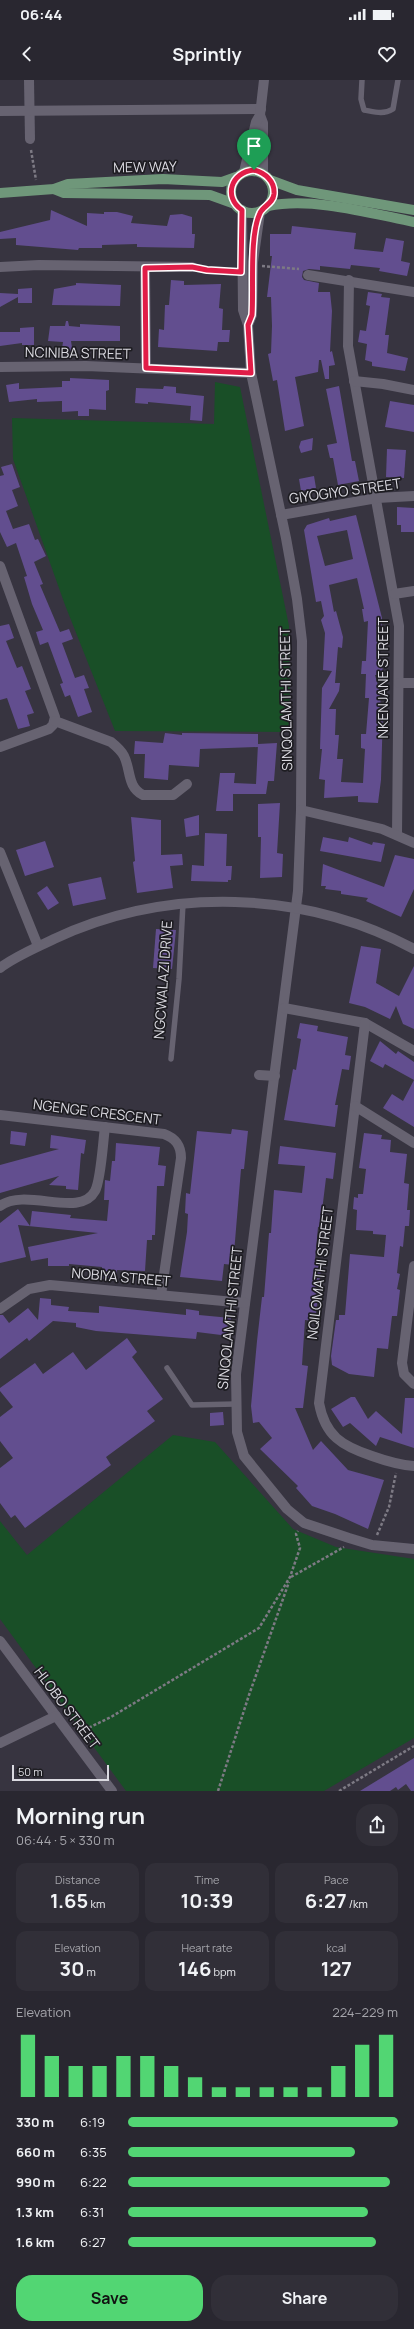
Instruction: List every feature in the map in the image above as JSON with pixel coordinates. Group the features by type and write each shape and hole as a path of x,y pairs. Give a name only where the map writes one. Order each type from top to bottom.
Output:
{"main road":[{"name":"MEW WAY","path":"0,193 54,189 68,184 163,179 222,182 254,170 266,177 297,190 414,210"},
{"path":"238,207 231,190 240,175"},
{"path":"264,209 274,194 266,177"},
{"name":"MEW WAY","path":"54,189 64,193 210,195 251,213 286,203 310,204 414,222"}],"street":[{"path":"29,80 30,139"},
{"path":"240,175 260,112 264,80"},
{"path":"0,111 260,112"},
{"path":"260,112 263,123 266,177"},
{"name":"SINQOLAMTHI STREET","path":"238,207 243,316 248,325"},
{"name":"SINQOLAMTHI STREET","path":"264,209 253,262 252,315 248,325 251,373 297,599 302,641 301,810 296,909 236,1374 235,1404 237,1432 244,1456 287,1509 304,1523 372,1545 414,1549"},
{"path":"0,267 39,265 145,268 192,267"},
{"path":"145,268 146,368"},
{"path":"308,275 349,280 414,292"},
{"name":"NKENJANE STREET","path":"349,280 348,346 377,498 399,626 396,835"},
{"name":"NCINIBA STREET","path":"0,367 146,368 251,373"},
{"path":"354,381 383,384 414,390"},
{"name":"GIYOGIYO STREET","path":"281,515 377,498 414,496"},
{"path":"0,566 45,686 54,713 55,722 49,729 0,746"},
{"path":"394,594 414,591"},
{"path":"399,683 414,683"},
{"path":"55,722 111,742 125,757 133,787 143,795 173,795 187,784"},
{"path":"301,810 382,829 414,843"},
{"path":"0,854 38,946"},
{"name":"NGCWALAZI DRIVE","path":"0,968 38,946 105,919 183,902 241,902 296,909 368,927 414,949"},
{"path":"284,1008 365,1023 414,1051"},
{"name":"NQILOMATHI STREET","path":"365,1023 319,1403 322,1419 339,1442 347,1448 397,1465 414,1466"},
{"path":"259,1075 275,1076"},
{"path":"355,1106 414,1143"},
{"name":"NGENGE CRESCENT","path":"0,1115 164,1134 174,1139 179,1147 181,1158 160,1295"},
{"path":"0,1206 18,1199 72,1203 87,1199 96,1189 104,1127"},
{"path":"414,1266 402,1363 404,1374 414,1384"},
{"name":"NOBIYA STREET","path":"0,1309 29,1289 50,1285 245,1303"},
{"name":"HLOBO STREET","path":"0,1641 112,1791"},
{"path":"0,1743 56,1716"}],"lane":[{"path":"362,80 362,105 364,110 378,113 388,113 393,109 398,80"},
{"name":"NGCWALAZI DRIVE","path":"171,1059 179,979 183,902"},
{"path":"167,1368 192,1404 235,1404"}],"path":[{"path":"30,139 36,181"},
{"path":"258,266 299,268 308,275"},
{"path":"192,267 207,270 241,272"},
{"path":"372,1545 389,1507 397,1465"},
{"path":"218,1791 249,1695 300,1548 296,1534 304,1523"},
{"path":"78,1733 111,1717 259,1628 290,1577 345,1547"},
{"path":"339,1791 414,1746"}],"green space":[{"path":"215,382 240,387 289,626 290,732 115,731 65,605 13,459 12,418 214,424"},
{"path":"173,1435 215,1442 293,1529 336,1547 414,1559 414,1738 324,1791 126,1791 0,1619 0,1521 27,1555"}],"building":[{"path":"51,210 87,226 87,213 104,214 104,212 117,212 133,216 131,223 167,226 170,215 182,214 192,217 192,234 195,234 194,248 137,247 137,244 102,245 102,248 79,248 78,250 16,245 16,238 0,239 0,232 50,220"},
{"path":"292,226 356,233 354,249 383,252 386,238 404,241 401,261 410,263 407,276 379,271 380,268 351,265 350,269 320,266 320,270 309,269 303,271 302,277 304,280 319,283 318,292 330,292 332,311 330,352 332,351 335,365 329,366 329,379 325,379 321,360 319,360 318,372 295,377 304,426 285,431 277,380 273,381 268,354 271,353 272,326 271,297 267,297 272,256 270,256 270,234 291,234"},
{"path":"171,280 184,281 184,285 221,284 219,308 223,309 222,330 230,330 229,342 218,342 217,351 158,347 159,329 164,330 165,305 169,305"},
{"path":"76,283 121,285 120,306 52,305 54,289 76,285"},
{"path":"32,288 32,303 18,303 18,297 0,307 0,293 18,294 18,289"},
{"path":"368,292 382,294 381,297 390,298 385,335 389,335 387,353 408,358 405,371 372,366 372,362 365,360 367,344 358,342 360,330 366,331 370,306 366,305"},
{"path":"66,321 68,321 69,326 80,327 80,324 120,326 120,341 71,341 73,354 61,355 63,342 48,341 50,326 65,326"},
{"path":"34,327 34,345 22,345 22,343 0,346 0,332 20,332 20,328"},
{"path":"70,378 109,380 109,390 106,391 106,410 89,409 89,416 78,416 78,411 62,412 62,401 37,402 37,399 9,402 6,385 19,383 19,389 62,387 62,381 70,381"},
{"path":"164,386 176,387 176,393 204,396 202,421 190,420 191,406 148,402 148,404 135,403 136,388 163,389"},
{"path":"339,386 352,461 355,461 359,481 338,485 333,458 330,458 327,445 337,443 326,389"},
{"path":"390,401 414,405 414,432 385,427"},
{"path":"313,438 312,450 301,453 299,447 301,441"},
{"path":"387,449 406,450 404,478 386,477"},
{"path":"12,464 20,487 12,490 18,506 6,511 13,529 29,524 35,540 38,539 46,556 34,562 43,584 40,585 60,632 69,629 73,639 62,643 75,678 84,675 89,688 84,689 92,712 78,717 70,695 65,697 60,684 63,683 48,642 40,645 36,632 43,630 32,604 24,577 27,576 16,543 7,547 0,532 0,476 4,475 1,467"},
{"path":"314,476 316,488 301,491 299,479"},
{"path":"397,507 414,508 414,532 401,532 401,525 397,525"},
{"path":"356,515 382,618 380,661 383,661 382,675 375,675 380,693 381,711 383,711 381,780 378,803 358,802 358,796 324,798 325,780 319,779 322,749 320,749 322,688 332,671 323,670 325,633 321,620 324,616 321,601 316,602 304,530 307,525 329,518 330,521","holes":["347,530 353,559 325,566 317,536","357,578 364,609 362,609 364,622 368,621 366,661 362,661 361,674 366,674 365,698 369,698 366,734 361,734 361,748 365,749 363,783 341,782 343,759 337,759 339,735 335,735 336,709 329,709 339,691 340,683 335,683 338,647 342,648 343,637 336,611 334,612 329,585"]},
{"path":"9,624 14,638 6,641 17,668 22,666 31,689 25,691 34,713 27,715 30,726 18,729 7,698 0,700 0,626"},
{"path":"165,733 182,735 182,733 258,734 258,747 200,749 199,767 169,765 168,780 144,778 145,754 134,754 135,741 163,743"},
{"path":"277,743 274,781 268,781 266,794 233,794 233,811 216,811 220,773 235,773 234,783 256,784 258,744"},
{"path":"280,803 277,853 283,854 282,877 260,878 261,837 258,837 258,804"},
{"path":"199,815 199,835 186,837 184,819"},
{"path":"131,817 161,820 161,855 182,854 183,865 170,866 173,888 137,893 133,862 135,861"},
{"path":"205,833 227,834 226,866 232,866 231,880 228,880 228,882 191,881 192,865 204,866"},
{"path":"323,837 348,842 349,837 372,845 373,842 385,844 381,862 320,851"},
{"path":"45,841 54,867 25,876 16,850"},
{"path":"395,855 414,859 414,889 401,917 366,901 368,898 341,894 341,891 325,889 326,886 321,886 323,864 384,887"},
{"path":"101,877 106,899 73,906 68,884"},
{"path":"47,886 59,903 48,910 37,893"},
{"path":"156,929 176,930 172,969 153,968"},
{"path":"361,946 381,949 376,983 399,996 414,966 414,1029 403,1024 396,1006 390,1019 365,1007 349,1003"},
{"path":"300,1023 318,1026 317,1031 348,1037 345,1055 351,1056 349,1070 342,1069 335,1105 338,1105 335,1127 284,1120 293,1069 296,1070 301,1039 297,1038"},
{"path":"380,1041 396,1054 398,1051 414,1062 414,1080 385,1064 383,1068 370,1061"},
{"path":"414,1080 414,1127 383,1108 392,1094 403,1101"},
{"path":"232,1129 248,1131 244,1169 241,1169 233,1265 224,1264 222,1281 180,1277 187,1232 188,1214 185,1213 186,1193 190,1194 197,1131 231,1134"},
{"path":"11,1131 27,1133 25,1146 10,1144"},
{"path":"364,1133 382,1135 381,1139 391,1140 390,1152 407,1154 404,1183 409,1184 407,1210 410,1210 409,1226 405,1226 403,1247 400,1246 397,1273 400,1274 397,1289 400,1290 397,1316 392,1316 388,1349 377,1348 374,1377 349,1374 332,1365 331,1356 336,1320 339,1320 339,1315 345,1315 350,1254 384,1257 386,1235 373,1234 373,1231 356,1230 357,1210 353,1209 354,1197 358,1198 358,1194 363,1194 366,1169 359,1168"},
{"path":"51,1135 86,1140 84,1154 81,1153 78,1190 66,1189 66,1186 49,1185 59,1176 0,1193 0,1165 59,1149 50,1148"},
{"path":"116,1143 160,1147 158,1165 166,1166 164,1186 157,1186 155,1235 152,1235 152,1240 147,1240 145,1271 117,1270 116,1280 101,1279 102,1267 69,1264 69,1266 48,1266 48,1258 31,1261 28,1247 98,1233 18,1225 26,1257 0,1263 0,1223 18,1209 30,1226 32,1211 71,1215 70,1218 107,1221 109,1200 104,1200 105,1180 110,1181 112,1161 115,1161"},
{"path":"280,1146 336,1153 333,1179 326,1178 320,1227 318,1227 315,1260 322,1260 315,1321 305,1320 302,1365 308,1366 303,1408 295,1408 313,1450 321,1441 348,1470 384,1480 368,1529 335,1514 312,1506 296,1488 298,1486 260,1449 272,1438 259,1422 253,1423 251,1406 262,1297 264,1297 269,1233 271,1233 274,1190 302,1193 305,1166 278,1164"},
{"path":"40,1298 51,1299 51,1305 69,1307 68,1311 99,1313 99,1306 186,1315 186,1309 199,1311 199,1315 231,1318 229,1336 197,1332 196,1339 96,1331 76,1327 76,1323 53,1321 29,1341 27,1338 0,1359 0,1315 3,1315 9,1323 28,1308 38,1320"},
{"path":"127,1338 137,1352 132,1357 163,1399 147,1411 155,1421 106,1457 111,1465 25,1528 15,1515 11,1518 0,1503 0,1468 13,1458 0,1441 0,1417 13,1407 0,1391 0,1388 35,1363 43,1374 73,1352 86,1370"},
{"path":"351,1397 355,1397 368,1419 376,1411 402,1434 405,1398 414,1398 414,1448 380,1437 376,1446 350,1423 343,1427 331,1409"},
{"path":"223,1412 224,1425 210,1426 210,1413"},
{"path":"414,1758 414,1791 411,1791 406,1784 398,1790 396,1787 390,1791 360,1791"}],"route":[{"path":"254,170 267,176 272,184 274,194 271,203 260,212 255,236 252,315 248,325 251,373 146,368 145,268 166,266 192,267 207,270 241,272 242,210 234,204 231,190 236,177 244,172 254,170"}]}
